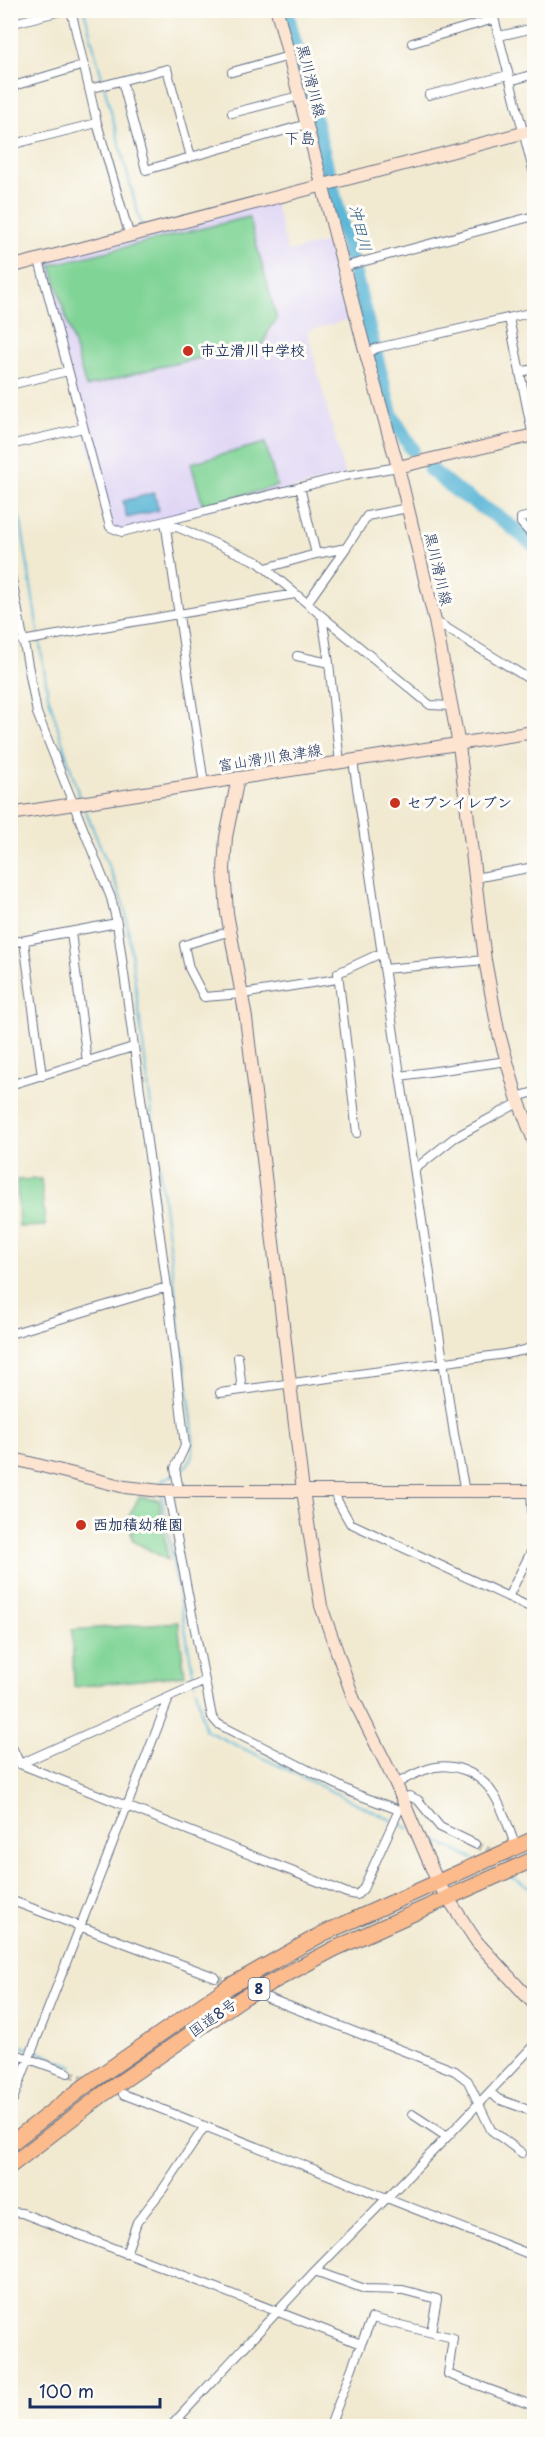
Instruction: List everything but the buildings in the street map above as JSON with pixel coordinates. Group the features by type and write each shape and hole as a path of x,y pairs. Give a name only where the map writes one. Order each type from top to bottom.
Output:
{"highway":[{"name":"国道8号","path":"10,2144 85,2086 228,1987 322,1934 534,1839"},
{"name":"国道8号","path":"10,2166 102,2095 244,1997 334,1948 534,1859"}],"street":[{"path":"10,24 65,10"},
{"path":"71,10 97,123 130,237"},
{"name":"黒川滑川線","path":"277,10 366,354 398,467 435,621 459,745 485,960 498,1030 518,1099 534,1141"},
{"path":"412,43 493,15 509,78 529,131 534,174"},
{"path":"499,36 534,28"},
{"path":"232,72 289,56"},
{"path":"10,87 84,65"},
{"path":"89,89 166,69 191,157"},
{"path":"429,95 534,74"},
{"path":"122,81 146,170 307,124"},
{"path":"232,113 299,96"},
{"path":"10,145 97,123"},
{"path":"10,267 323,187 529,131"},
{"path":"344,267 534,216"},
{"path":"39,260 110,527 122,532 165,525 345,476 534,438 509,318"},
{"path":"366,354 377,348 534,312"},
{"path":"520,372 534,369"},
{"path":"10,385 68,371"},
{"path":"10,445 83,428"},
{"path":"300,487 316,554"},
{"path":"307,603 367,516 408,508"},
{"path":"534,514 521,518 521,523 534,537"},
{"path":"165,525 177,527 258,562 430,705 452,706"},
{"path":"165,525 204,784"},
{"path":"266,568 346,548"},
{"path":"10,569 37,713 111,898 117,923 185,1446 184,1454 175,1468 173,1491 212,1717 218,1724 353,1793 402,1805"},
{"path":"22,641 295,594"},
{"path":"322,616 384,969 416,1169 443,1363 465,1492"},
{"path":"435,621 534,682"},
{"path":"297,656 329,663"},
{"name":"富山滑川魚津線","path":"10,814 534,732"},
{"path":"238,778 226,837 224,868 231,931 242,994 303,1491 321,1606 354,1700 396,1784 402,1805 438,1883 477,1942 500,1970 534,2004"},
{"path":"475,878 534,867"},
{"path":"10,943 117,923"},
{"path":"231,931 184,945 189,968 204,997 242,994 337,980"},
{"path":"71,932 87,1062"},
{"path":"24,941 42,1076"},
{"path":"357,1133 337,980 338,973 381,953"},
{"path":"384,969 485,960"},
{"path":"10,1085 133,1047"},
{"path":"400,1076 507,1061"},
{"path":"416,1169 454,1138 518,1099 534,1092"},
{"path":"10,1334 166,1287"},
{"path":"220,1393 505,1354 525,1350 534,1345"},
{"path":"238,1357 242,1390"},
{"path":"10,1458 125,1487 173,1491 533,1491 534,1546 508,1597"},
{"path":"335,1490 337,1500 350,1523 534,1609"},
{"path":"20,1764 205,1681"},
{"path":"10,2107 31,2059 169,1698"},
{"path":"10,1743 20,1764 347,1893 357,1895 363,1889 402,1805 409,1796 418,1800 440,1827 475,1844"},
{"path":"396,1784 426,1769 445,1766 463,1769 482,1779 495,1795 516,1847"},
{"path":"10,1900 215,1977"},
{"path":"268,1998 455,2071 468,2081 491,2130 522,2153"},
{"path":"174,2423 315,2271 491,2092 534,2045"},
{"path":"10,2052 68,2073"},
{"path":"491,2092 498,2099 534,2112"},
{"path":"123,2094 534,2256"},
{"path":"412,2114 447,2137"},
{"path":"126,2254 137,2222 163,2189 205,2126"},
{"path":"10,2212 22,2213 361,2344"},
{"path":"315,2271 365,2289 403,2290 436,2299 431,2332"},
{"path":"330,2427 372,2318 453,2338 448,2374 534,2406"},
{"path":"174,2423 192,2427"}],"shaded area":[{"name":"市立滑川中学校","path":"274,200 288,252 336,240 357,317 307,331 345,476 122,532 110,527 39,260"}],"green space":[{"path":"249,217 277,320 271,326 263,344 155,368 86,387 51,265"},
{"path":"265,443 277,486 203,506 191,463"},
{"path":"41,1179 45,1226 19,1227 17,1180"},
{"path":"139,1497 159,1500 168,1560 133,1541 128,1518"},
{"path":"178,1622 185,1675 74,1687 72,1630"}],"water":[{"path":"154,493 159,510 127,518 123,501"}],"waterway":[{"path":"84,10 142,229"},
{"name":"沖田川","path":"286,10 391,415 412,449"},
{"name":"沖田川","path":"430,469 457,491 504,521 534,545"},
{"path":"10,494 21,522 48,695 80,799"},
{"path":"84,807 126,914 192,1421 193,1450 189,1463 178,1472"},
{"path":"159,1486 164,1479 173,1475"},
{"path":"161,1494 195,1684"},
{"path":"196,1689 205,1730 391,1820"},
{"path":"397,1822 410,1829"},
{"path":"424,1835 473,1859"},
{"path":"510,1877 534,1889"},
{"path":"10,2042 30,2049"},
{"path":"36,2051 73,2066"}],"tunnel":[{"path":"475,1844 534,1874"},
{"path":"215,1977 268,1998"},
{"path":"68,2073 112,2090"}],"railway":[{"path":"10,2415 15,2426"}],"place":[{"name":"市立滑川中学校","path":"188,351"},
{"name":"セブンイレブン","path":"395,803"},
{"name":"西加積幼稚園","path":"81,1525"}],"district":[{"name":"下島","path":"300,138"}]}
